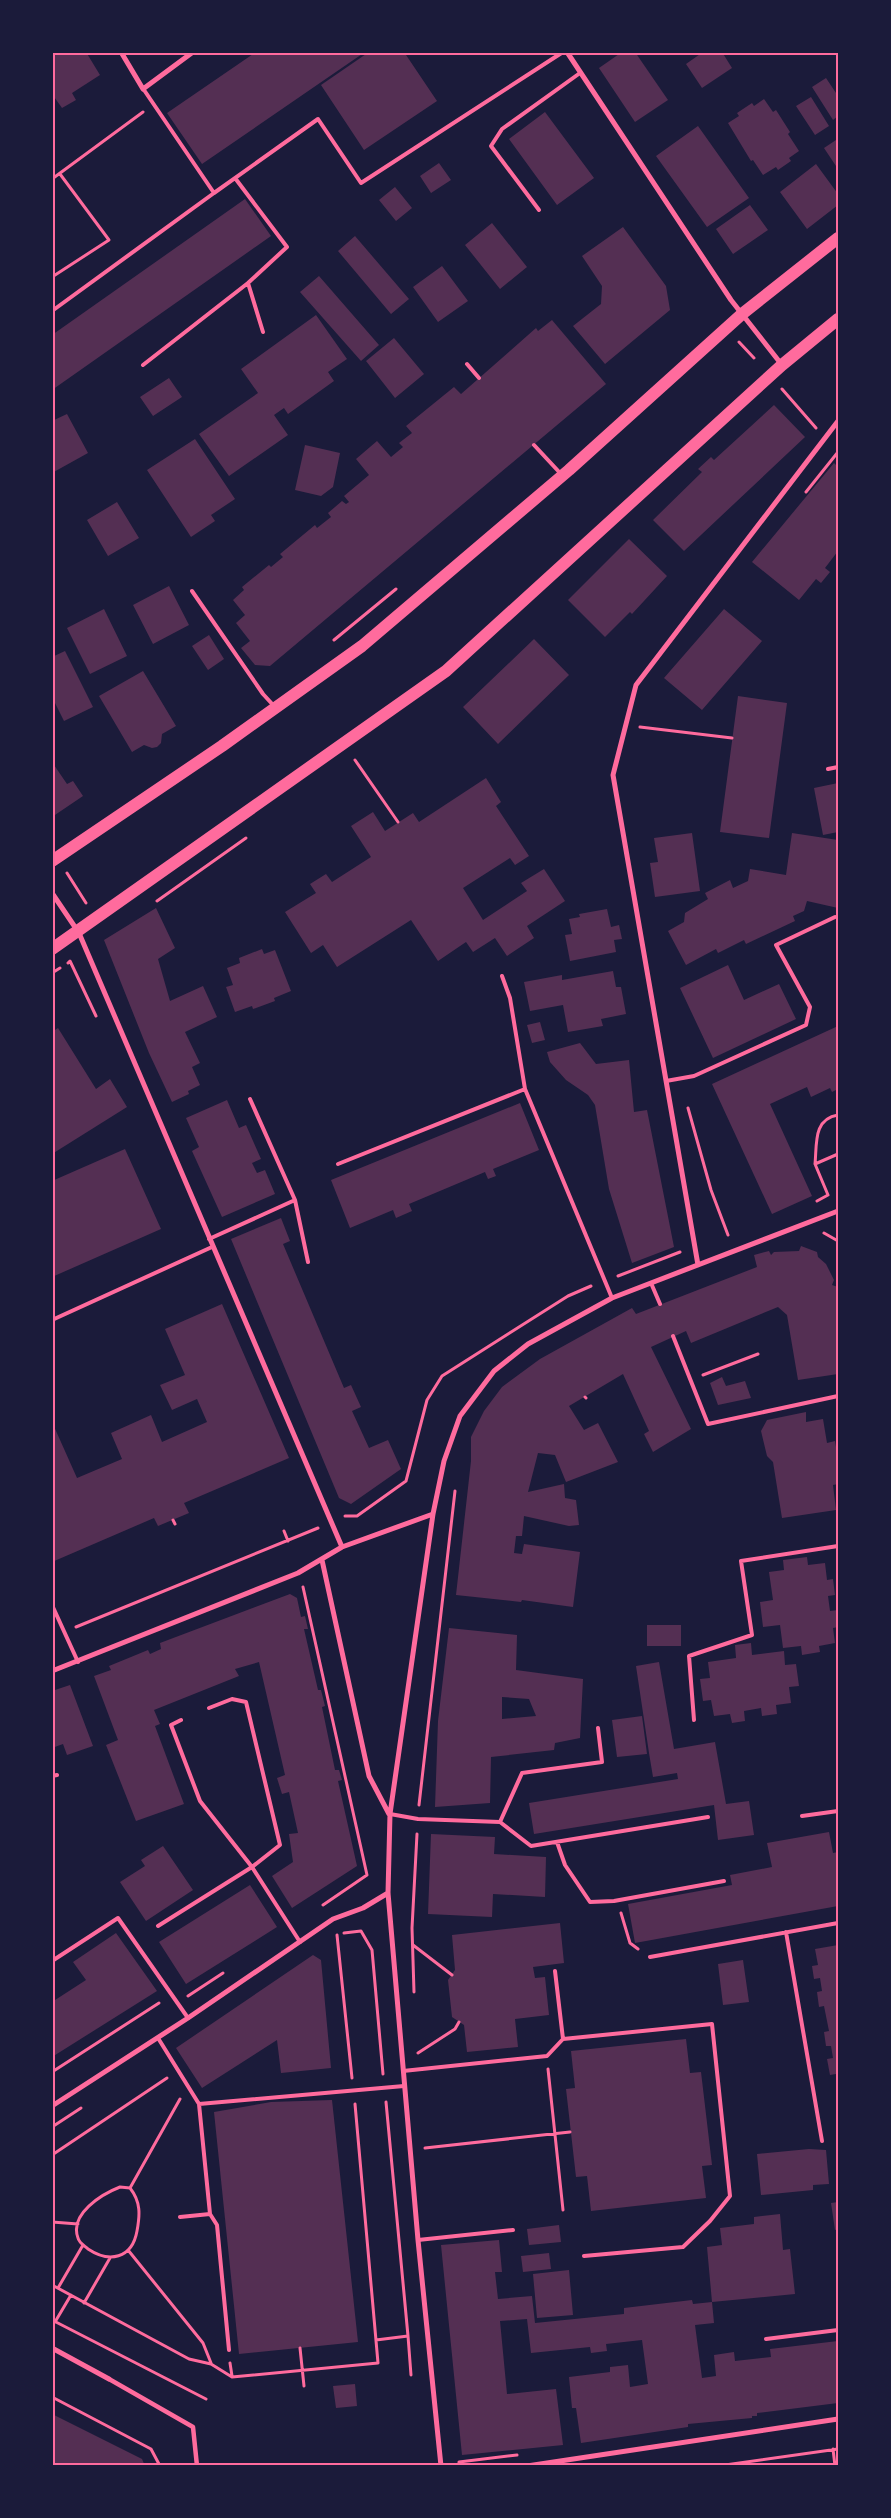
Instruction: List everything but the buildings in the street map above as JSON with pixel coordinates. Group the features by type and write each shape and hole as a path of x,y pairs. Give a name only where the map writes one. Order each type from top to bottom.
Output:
{"main road":[{"path":"52,861 362,646 562,476 742,314 838,238"},
{"path":"52,949 79,933 446,671 782,365 838,319"}],"street":[{"path":"120,52 143,89 193,52"},
{"path":"567,52 742,314 782,365"},
{"path":"698,1265 613,775 636,685 838,422"},
{"path":"52,893 79,933 342,1547"},
{"path":"441,2466 418,2240 388,1893 390,1814 433,1514 444,1461 460,1416 494,1370 528,1344 612,1298 838,1211"},
{"path":"52,1671 298,1573 342,1547 433,1514"},
{"path":"322,1560 369,1776 390,1814"},
{"path":"52,2106 158,2038 333,1919 363,1908 388,1893"},
{"path":"52,2348 193,2427 197,2466"},
{"path":"527,2466 838,2419"}],"lane":[{"path":"52,311 318,119 361,183 562,52"},
{"path":"539,210 491,146 502,129 580,73"},
{"path":"143,89 214,193"},
{"path":"143,365 248,283 287,247 235,178"},
{"path":"248,283 263,332"},
{"path":"467,364 479,378"},
{"path":"534,445 562,476"},
{"path":"192,591 263,694 276,707"},
{"path":"828,769 838,767"},
{"path":"666,1081 694,1076 806,1026 810,1007 776,945 835,917"},
{"path":"502,976 510,998 525,1089 612,1298"},
{"path":"338,1164 525,1089"},
{"path":"250,1099 295,1200 308,1262"},
{"path":"209,1239 295,1200"},
{"path":"52,1320 212,1247"},
{"path":"651,1283 660,1304"},
{"path":"674,1336 708,1424 838,1396"},
{"path":"694,1720 689,1656 752,1635 741,1561 838,1546"},
{"path":"52,1605 78,1662"},
{"path":"158,1926 252,1867 280,1846 246,1702 232,1699 209,1708"},
{"path":"181,1720 171,1725 200,1801 252,1867 300,1942"},
{"path":"500,1822 522,1773 602,1762 598,1728"},
{"path":"802,1816 838,1811"},
{"path":"390,1814 418,1819 500,1822 531,1846 708,1817"},
{"path":"557,1842 566,1865 590,1902 617,1900 724,1881"},
{"path":"52,1961 118,1918 188,2018"},
{"path":"650,1957 838,1923"},
{"path":"786,1932 822,2141"},
{"path":"555,1971 563,2039"},
{"path":"403,2071 547,2056 563,2039 712,2024 730,2196 710,2221 683,2246 584,2256"},
{"path":"158,2038 199,2104 210,2214 217,2225 229,2350"},
{"path":"199,2104 404,2086"},
{"path":"180,2217 210,2214"},
{"path":"418,2240 513,2230"},
{"path":"766,2339 838,2330"}],"path":[{"path":"52,179 154,104"},
{"path":"52,277 108,240 60,174"},
{"path":"739,342 756,360"},
{"path":"780,387 817,429"},
{"path":"328,645 400,586"},
{"path":"635,726 732,738"},
{"path":"355,760 398,822"},
{"path":"65,870 88,905"},
{"path":"680,1078 711,1190 728,1235"},
{"path":"828,1196 815,1164 817,1135 822,1122 829,1117 838,1115"},
{"path":"815,1164 838,1154"},
{"path":"817,1229 838,1241"},
{"path":"705,1374 758,1354"},
{"path":"414,2000 413,1944 418,1819 456,1481"},
{"path":"64,1631 319,1528"},
{"path":"284,1531 288,1541"},
{"path":"302,1584 367,1875"},
{"path":"617,1900 630,1943 650,1957"},
{"path":"52,2285 189,2359 212,2364 232,2377 378,2363 337,1934 361,1931 372,1950 411,2375"},
{"path":"413,1944 452,1974"},
{"path":"52,2072 172,1994"},
{"path":"415,2046 416,2055 455,2028 459,2022"},
{"path":"547,2056 563,2210"},
{"path":"52,2155 178,2070"},
{"path":"130,2188 187,2086"},
{"path":"423,2148 570,2132"},
{"path":"422,2138 424,2157"},
{"path":"120,2187 130,2188 137,2197 140,2210 136,2238 128,2250 121,2256 110,2258 96,2254 77,2238 78,2224 84,2211 98,2198 120,2187"},
{"path":"52,2222 78,2224"},
{"path":"58,2288 83,2245"},
{"path":"128,2250 203,2343 212,2364"},
{"path":"84,2303 110,2258"},
{"path":"71,2296 54,2321 206,2399"},
{"path":"376,2340 408,2336"},
{"path":"300,2348 304,2386"},
{"path":"52,2397 151,2449 160,2466"},
{"path":"718,2466 838,2449"},
{"path":"833,2450 835,2466"},
{"path":"455,2456 458,2462"}]}
